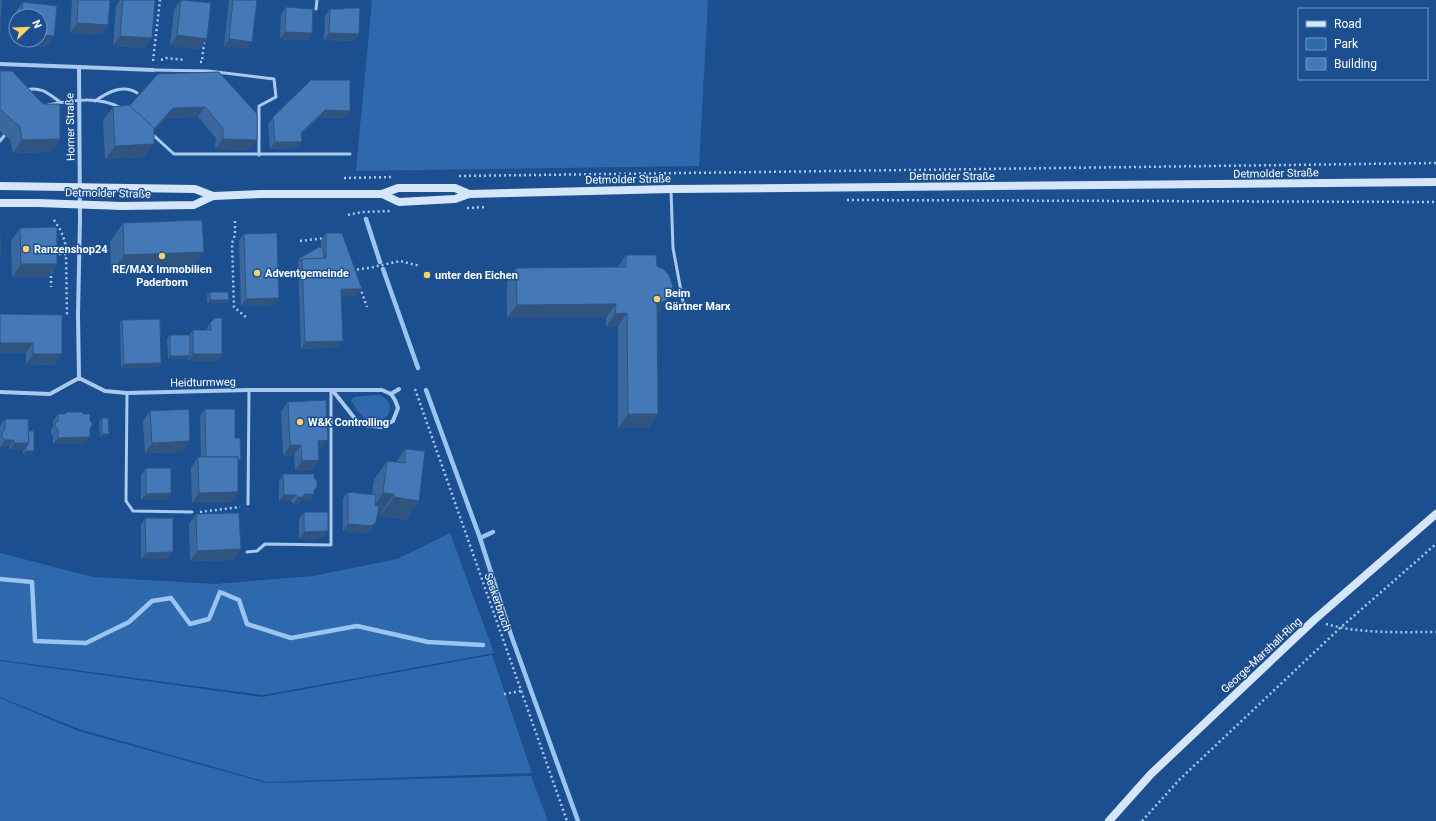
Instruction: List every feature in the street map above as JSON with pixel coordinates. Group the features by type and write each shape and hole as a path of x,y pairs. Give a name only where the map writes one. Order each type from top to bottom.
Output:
{"main road":[{"name":"Detmolder Straße","path":"382,194 398,202 455,199 468,194 671,189 1436,182"},
{"name":"Detmolder Straße","path":"0,186 195,189 213,196"},
{"name":"Detmolder Straße","path":"0,203 122,206 194,205 213,196 262,194 382,194 398,188 455,188 468,194"},
{"name":"George-Marshall-Ring","path":"1108,821 1151,774 1314,620 1436,514"}],"street":[{"path":"0,64 153,70"},
{"name":"Horner Straße","path":"79,67 79,187"},
{"path":"0,392 50,394 79,378 79,187"},
{"name":"Heidturmweg","path":"79,378 104,391 127,393 249,390 382,390 392,394"},
{"path":"332,391 356,420 365,425 380,427 393,421 398,408 392,394 399,389"}],"lane":[{"path":"316,9 317,0"},
{"path":"153,70 208,71 274,79 276,97 259,106 259,155"},
{"path":"22,91 32,88 42,90 60,102"},
{"path":"96,101 108,92 124,88 133,90 137,93"},
{"path":"43,106 78,100 96,101 117,106 126,111"},
{"path":"152,134 174,154 350,154"},
{"path":"0,141 4,136"},
{"path":"671,189 673,248 684,307"},
{"path":"248,504 249,390"},
{"path":"247,552 257,551 265,544 331,545 332,391"},
{"path":"127,393 126,501 133,511 192,512"}],"path":[{"path":"160,0 153,64 166,58 187,60"},
{"path":"194,61 202,62 204,39"},
{"path":"457,176 1436,163"},
{"path":"344,178 396,177"},
{"path":"846,200 1436,202"},
{"path":"464,208 487,206"},
{"path":"348,215 362,212 394,211"},
{"path":"54,220 61,231 65,242 67,316"},
{"path":"235,221 235,235 232,243 234,307 247,318"},
{"path":"300,241 328,238"},
{"path":"50,254 66,254"},
{"path":"348,271 400,261 420,266"},
{"path":"352,263 357,277"},
{"path":"51,267 51,287"},
{"path":"359,285 367,307"},
{"name":"Seskerbruch","path":"415,389 567,821"},
{"path":"192,512 240,508 248,504"},
{"path":"1142,821 1180,779 1340,628 1436,544"},
{"path":"1340,628 1365,631 1436,632"},
{"path":"504,694 521,691"}],"green space":[{"path":"372,0 708,0 699,166 356,171"},
{"path":"378,395 386,400 390,406 389,413 378,421 369,420 360,414 351,400 354,397"},
{"path":"450,533 494,653 263,695 0,660 0,553 93,577 216,584 313,576 397,559"},
{"path":"492,655 532,773 267,782 79,729 0,697 0,661 262,697"},
{"path":"0,698 78,731 267,783 531,776 548,821 0,821"}],"building":[{"path":"0,0 2,0 0,34"},
{"path":"78,0 110,0 108,25 77,23"},
{"path":"123,0 155,0 152,38 120,36"},
{"path":"181,0 211,3 207,39 177,35"},
{"path":"233,0 257,0 252,42 229,39"},
{"path":"23,2 57,6 54,36 48,36 48,8 22,8"},
{"path":"286,7 313,9 312,33 285,32"},
{"path":"360,8 359,34 329,33 330,9"},
{"path":"0,71 12,71 43,104 60,104 60,139 22,140 20,127 0,109"},
{"path":"219,72 257,114 257,140 223,139 223,128 205,107 173,108 154,129 129,106 158,74"},
{"path":"311,80 350,80 350,111 325,110 301,133 302,142 275,142 273,117"},
{"path":"129,105 154,128 154,144 115,146 113,107"},
{"path":"202,220 204,252 124,255 123,223"},
{"path":"57,227 57,264 21,264 20,228"},
{"name":"Adventgemeinde","path":"277,233 279,298 246,299 244,234"},
{"path":"326,233 342,233 362,289 341,289 343,341 305,342 302,259 326,258"},
{"path":"319,247 323,248 324,258 302,259 300,262 300,258"},
{"path":"626,255 656,255 657,266 669,275 673,286 671,294 667,300 657,304 658,414 628,414 627,313 615,314 616,304 517,305 516,268 626,267"},
{"path":"210,292 228,292 229,300 210,300"},
{"path":"0,314 62,315 62,354 33,354 33,343 0,343"},
{"path":"215,318 222,318 222,354 193,354 193,330 211,330 210,323"},
{"path":"160,319 161,363 124,364 122,320"},
{"path":"170,335 190,335 190,356 170,356"},
{"path":"326,400 328,440 318,441 319,460 302,461 301,445 290,445 288,402"},
{"path":"189,409 190,441 152,443 150,411"},
{"path":"205,409 235,409 235,438 240,438 241,460 238,460 238,457 206,457"},
{"path":"67,412 83,412 83,414 90,414 92,426 90,428 90,437 58,438 58,429 55,427 55,423 58,421 58,414 65,414"},
{"path":"102,418 108,418 109,434 102,434"},
{"path":"5,419 28,419 29,443 14,443 14,440 5,440 2,437 2,433 5,430"},
{"path":"28,431 34,431 34,451 26,451 26,447 29,443"},
{"path":"405,449 425,451 419,501 394,497 394,494 383,493 387,461 405,463"},
{"path":"198,457 238,457 238,492 199,493"},
{"path":"146,468 171,468 171,493 146,494"},
{"path":"283,474 314,474 314,478 317,481 317,487 314,490 314,494 305,494 303,497 298,497 296,495 284,495"},
{"path":"348,492 376,495 375,505 379,506 376,522 371,526 348,524"},
{"path":"304,512 328,512 328,531 304,532"},
{"path":"239,513 241,549 197,551 196,514"},
{"path":"145,518 173,518 173,552 146,553"}],"waterway":[{"path":"366,219 380,262"},
{"path":"383,269 418,368"},
{"path":"426,390 480,538 511,635 578,821"},
{"path":"480,538 493,532"},
{"path":"0,579 32,582 35,641 86,643 129,622 152,601 171,598 190,624 209,619 220,592 239,600 247,624 291,638 357,626 428,642 483,645"}],"place":[{"name":"Ranzenshop24","path":"26,249"},
{"name":"RE/MAX Immobilien Paderborn","path":"162,256"},
{"name":"Adventgemeinde","path":"257,273"},
{"name":"unter den Eichen","path":"427,275"},
{"name":"Beim Gärtner Marx","path":"657,299"},
{"name":"W&K Controlling","path":"300,422"}]}
